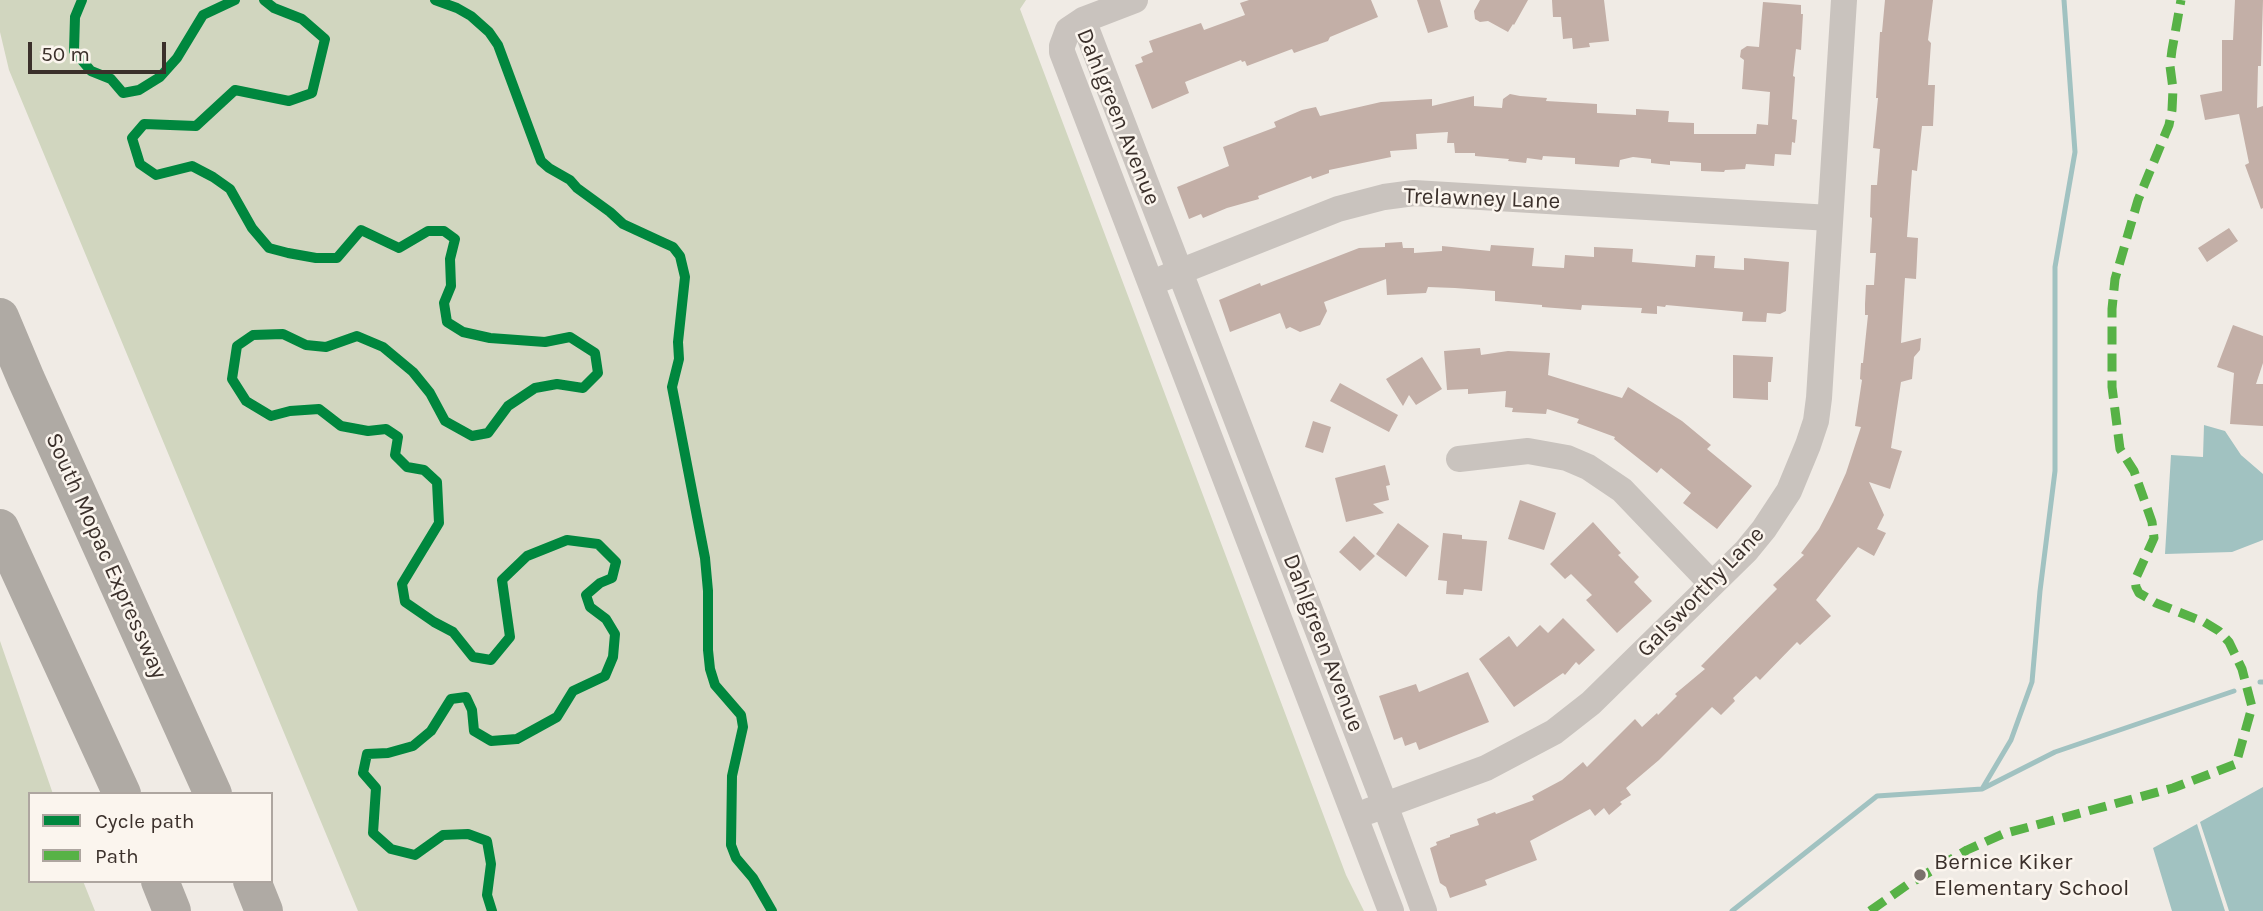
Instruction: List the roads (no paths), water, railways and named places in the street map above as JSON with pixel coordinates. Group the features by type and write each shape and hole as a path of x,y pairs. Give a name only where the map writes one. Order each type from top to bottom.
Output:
{"highway":[{"name":"South Mopac Expressway","path":"0,317 212,792"},
{"path":"0,528 121,792"},
{"path":"161,883 172,911"},
{"path":"253,883 264,911"}],"street":[{"path":"1083,20 1135,0"},
{"name":"Galsworthy Lane","path":"1354,816 1486,768 1554,732 1591,703 1746,551 1778,510 1808,445 1816,421 1819,398 1843,0"},
{"name":"Dahlgreen Avenue","path":"1391,911 1062,52 1068,30 1083,20 1424,911"},
{"name":"Trelawney Lane","path":"1150,284 1338,209 1384,197 1414,193 1830,218"},
{"path":"1459,459 1528,451 1567,458 1588,467 1622,490 1712,584"}],"water":[{"path":"2204,425 2225,431 2241,455 2263,474 2263,540 2232,552 2165,554 2171,455 2203,457"},
{"path":"2263,787 2263,911 2229,911 2200,822"},
{"path":"2197,824 2225,911 2172,911 2153,848"}],"waterway":[{"path":"1982,789 2011,740 2032,682 2055,471 2055,267 2075,152 2064,0"},
{"path":"1732,911 1877,796 1982,789 2055,752 2234,691"}],"place":[{"name":"Bernice Kiker Elementary School","path":"1920,875"}]}
